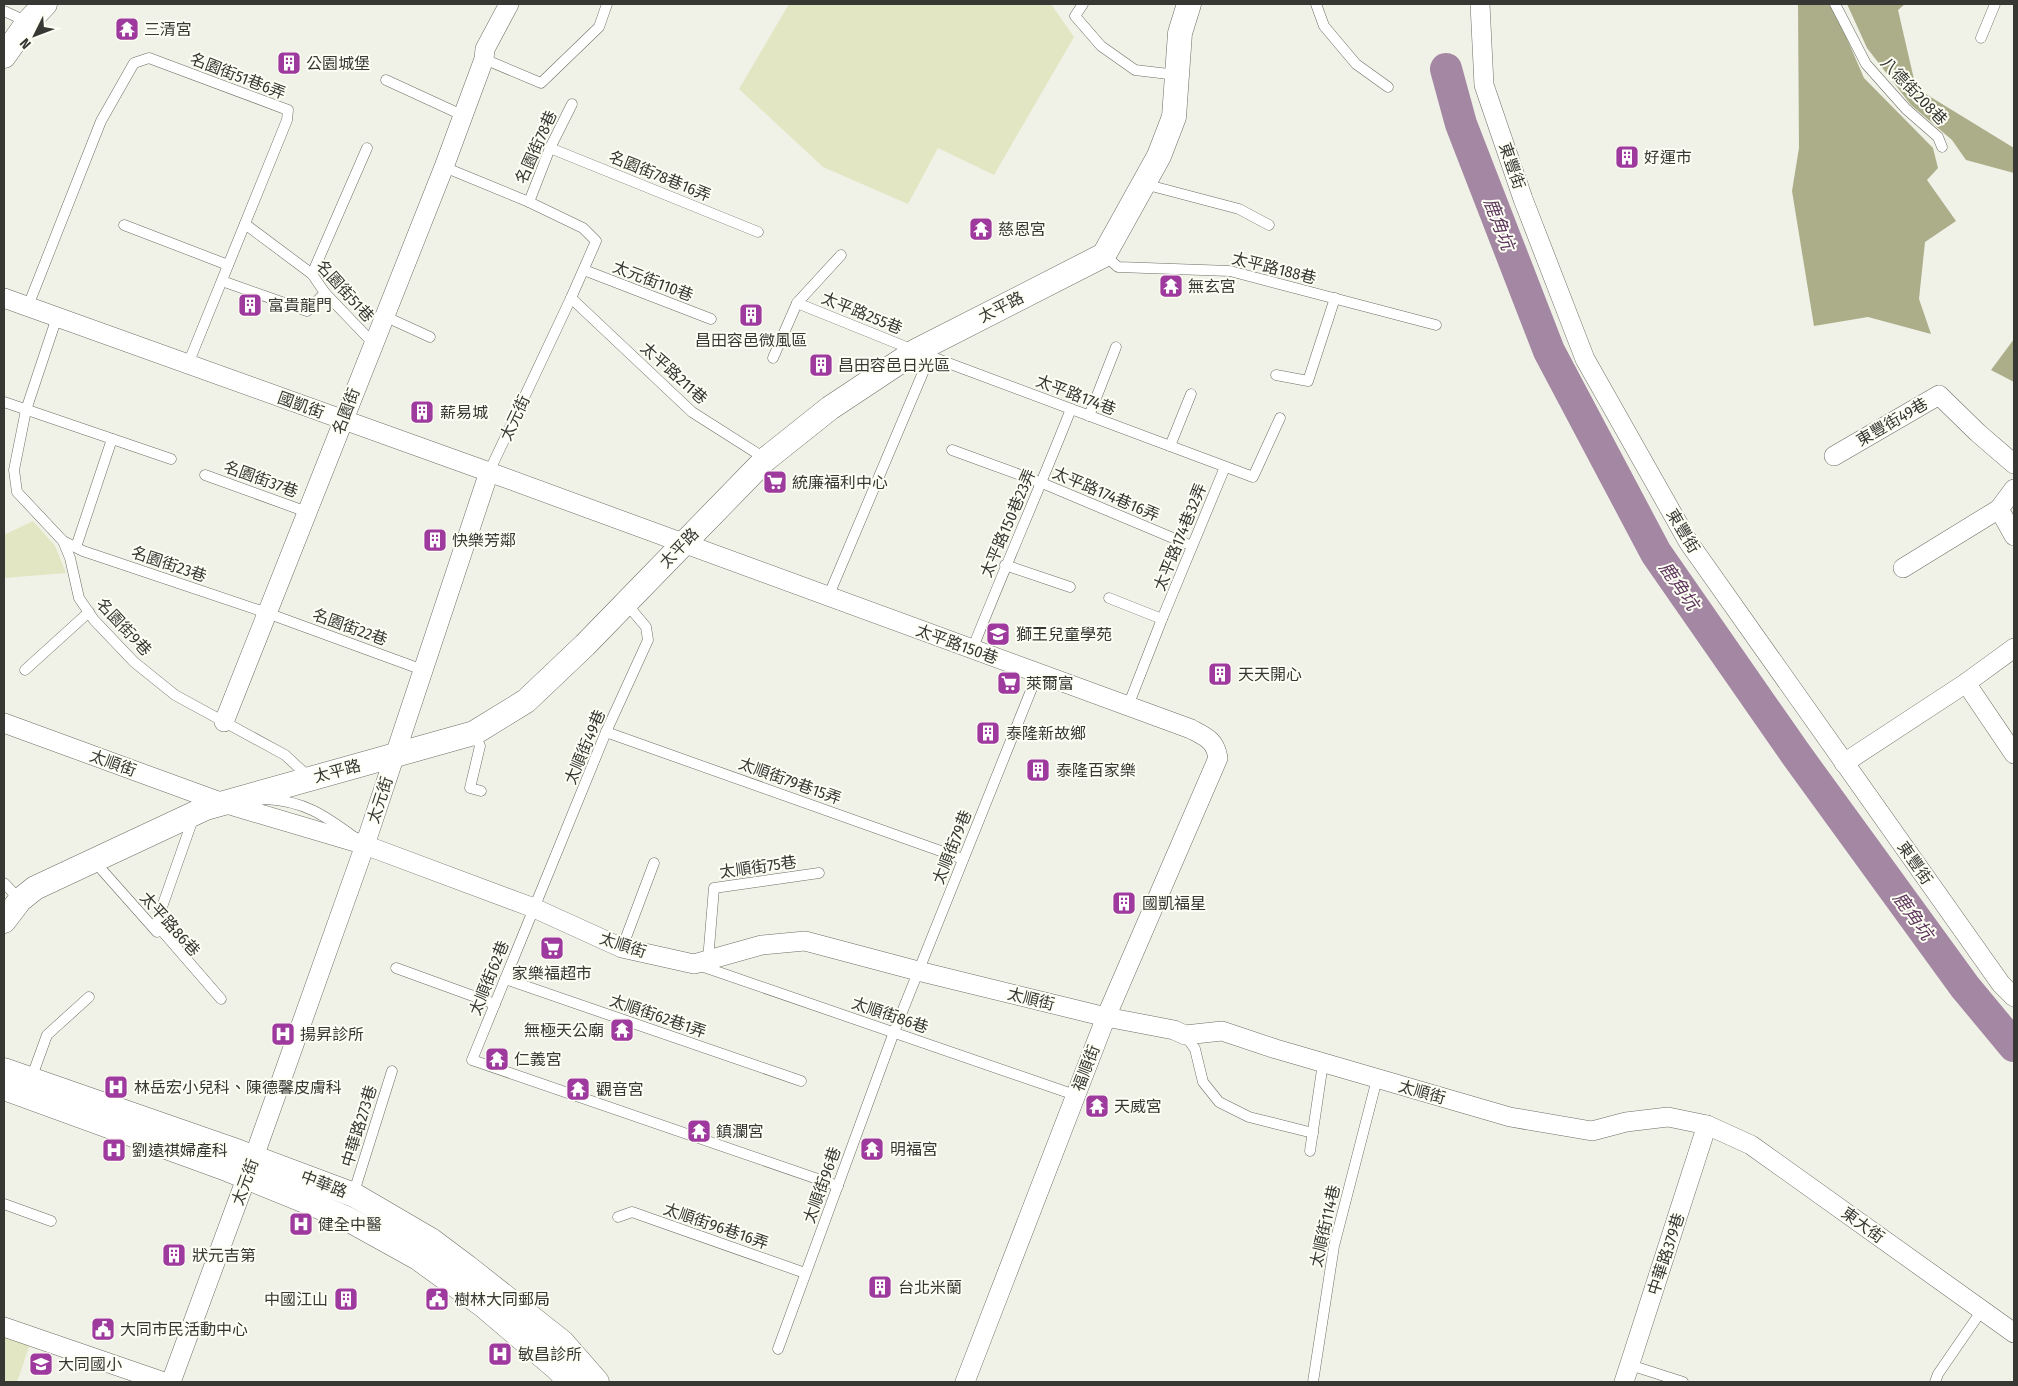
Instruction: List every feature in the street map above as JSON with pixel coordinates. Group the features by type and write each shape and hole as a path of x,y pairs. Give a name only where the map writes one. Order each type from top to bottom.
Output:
{"street":[{"path":"4,56 28,22 45,4"},
{"name":"名園街","path":"224,722 444,166 484,59 484,49 509,4"},
{"path":"1104,256 1159,156 1174,117 1180,33 1189,4"},
{"name":"東豐街","path":"1480,4 1484,85 1523,198 1585,359 1688,543 2001,984 2014,997"},
{"name":"太平路","path":"4,921 20,900 35,888 206,808 474,733 526,701 585,645 766,459 830,408 923,354 1104,256"},
{"name":"國凱街","path":"4,298 684,544"},
{"name":"東豐街49巷","path":"1834,456 1939,395 1978,433 2014,464"},
{"name":"太元街","path":"171,1382 251,1167 365,845 489,472"},
{"path":"1903,568 1999,509 2014,489"},
{"path":"1999,509 2014,536"},
{"name":"太平路150巷","path":"684,544 1191,728 1210,740 1216,748 1218,758"},
{"path":"1844,763 1966,683 2014,648"},
{"path":"1966,683 2014,754"},
{"name":"太順街","path":"4,723 365,845 534,908 622,948 701,962 762,945 805,941 1106,1017 1174,1030 1185,1035 1222,1030 1276,1049 1510,1117 1592,1131 1626,1122 1668,1117 1707,1125"},
{"name":"福順街","path":"965,1382 1106,1017 1218,758"},
{"name":"中華路","path":"4,1070 31,1079 431,1240 562,1342 597,1382"},
{"name":"中華路","path":"4,1088 251,1167"},
{"name":"東大街","path":"1707,1125 1751,1145 2014,1333"},
{"name":"中華路379巷","path":"1627,1374 1707,1125"},
{"name":"中華路","path":"349,1206 484,1306 558,1369 570,1382"},
{"path":"4,1326 164,1382"}],"lane":[{"path":"484,59 542,84 598,27 608,4"},
{"path":"1083,4 1075,16 1101,46 1135,70 1177,75"},
{"path":"1316,4 1324,26 1356,64 1388,87"},
{"name":"八德街208巷","path":"1835,4 1866,64 1906,109 1938,137 1942,147"},
{"path":"1981,38 1996,4"},
{"path":"4,11 28,22"},
{"name":"名園街51巷6弄","path":"28,306 101,121 134,63 149,58 288,110 287,120 245,224"},
{"path":"386,80 462,115"},
{"name":"名園街78巷","path":"529,202 550,148 572,104"},
{"path":"312,274 366,148"},
{"name":"名園街78巷16弄","path":"550,148 758,232"},
{"name":"名園街78巷","path":"444,166 529,202 583,228"},
{"path":"1144,184 1239,210 1269,224"},
{"path":"188,364 245,224"},
{"name":"名園街51巷","path":"245,224 312,274 325,293 373,343"},
{"path":"124,225 228,265"},
{"name":"太元街","path":"489,472 572,298 596,241 583,228"},
{"name":"太平路255巷","path":"773,358 797,303 840,255"},
{"name":"太平路188巷","path":"1104,256 1118,267 1230,271 1436,326"},
{"name":"太元街110巷","path":"584,270 711,319"},
{"path":"222,281 307,311 325,293"},
{"name":"太平路211巷","path":"572,298 692,412 766,459"},
{"path":"1276,376 1308,381 1336,298"},
{"name":"太平路255巷","path":"797,303 923,354"},
{"path":"384,316 430,337"},
{"path":"26,410 58,317"},
{"path":"1089,416 1116,347"},
{"path":"828,597 923,354"},
{"name":"太平路174巷","path":"923,354 1253,477 1280,418"},
{"path":"1170,446 1191,394"},
{"path":"4,402 171,459"},
{"name":"太平路150巷23弄","path":"972,650 1005,565 1042,482 1071,408"},
{"name":"名園街9巷","path":"26,410 14,470 17,492 63,541 70,558 79,598 89,612 134,662 175,695 224,722"},
{"path":"76,547 112,439"},
{"name":"太平路174巷16弄","path":"952,450 1042,482 1192,546"},
{"name":"太平路174巷32弄","path":"1128,706 1225,467"},
{"name":"名園街37巷","path":"205,475 307,512"},
{"name":"名園街23巷","path":"63,541 267,613"},
{"path":"1005,565 1070,587"},
{"path":"1109,598 1162,619"},
{"name":"太順街49巷","path":"534,908 606,732 648,640 646,627 626,602"},
{"path":"25,670 89,612"},
{"name":"名園街22巷","path":"267,613 423,670"},
{"name":"太順街79巷","path":"894,1032 1038,673"},
{"path":"224,722 285,755 311,778"},
{"name":"太順街79巷15弄","path":"606,732 963,859"},
{"path":"474,733 480,746 470,788 481,792"},
{"name":"太平路86巷","path":"94,861 223,1003 156,924 196,813"},
{"path":"622,948 654,863"},
{"name":"太順街75巷","path":"701,962 714,888 819,873"},
{"path":"4,883 20,900"},
{"name":"太順街62巷","path":"534,908 472,1060 838,1186"},
{"name":"太順街86巷","path":"701,962 1075,1096"},
{"path":"396,968 495,1004"},
{"name":"太順街62巷1弄","path":"505,979 801,1081"},
{"path":"31,1079 47,1035 89,998"},
{"name":"太順街96巷","path":"778,1349 894,1032"},
{"path":"1185,1035 1195,1049 1203,1082 1220,1102 1249,1117 1313,1133"},
{"path":"1310,1152 1323,1063"},
{"name":"中華路273巷","path":"349,1206 392,1071"},
{"name":"太順街114巷","path":"1314,1382 1334,1246 1377,1079"},
{"path":"4,1204 51,1221"},
{"name":"太順街96巷16弄","path":"618,1217 632,1212 805,1273"},
{"path":"1935,1382 1938,1374 1982,1310"},
{"path":"1627,1374 1683,1382"}],"green space":[{"path":"789,4 1051,4 1074,37 994,175 938,148 908,204 823,167 739,89"},
{"path":"1798,4 1832,4 1864,78 1933,148 1938,168 1927,180 1956,221 1925,242 1919,299 1931,334 1868,317 1814,326 1792,191 1799,148"},
{"path":"1847,4 1905,4 1898,10 1916,88 2014,148 2014,173 1966,160 1952,140 1911,105 1867,48"},
{"path":"2014,339 2014,382 1991,370"},
{"path":"33,521 55,546 66,573 4,578 4,535"},
{"path":"4,1335 30,1344 17,1382 4,1382"}],"waterway":[{"name":"鹿角坑","path":"1446,69 1461,124 1549,351 1656,553 1795,753 1965,987 2014,1046"}],"place":[{"name":"三清宮","path":"127,29"},
{"name":"公園城堡","path":"289,63"},
{"name":"好運市","path":"1627,157"},
{"name":"慈恩宮","path":"981,229"},
{"name":"無玄宮","path":"1171,286"},
{"name":"富貴龍門","path":"250,305"},
{"name":"昌田容邑微風區","path":"751,315"},
{"name":"昌田容邑日光區","path":"821,365"},
{"name":"薪易城","path":"422,412"},
{"name":"統廉福利中心","path":"775,482"},
{"name":"快樂芳鄰","path":"435,540"},
{"name":"獅王兒童學苑","path":"998,634"},
{"name":"天天開心","path":"1220,674"},
{"name":"萊爾富","path":"1009,683"},
{"name":"泰隆新故鄉","path":"988,733"},
{"name":"泰隆百家樂","path":"1038,770"},
{"name":"國凱福星","path":"1124,903"},
{"name":"家樂福超市","path":"552,948"},
{"name":"無極天公廟","path":"622,1030"},
{"name":"揚昇診所","path":"283,1034"},
{"name":"仁義宮","path":"497,1059"},
{"name":"林岳宏小兒科、陳德馨皮膚科","path":"116,1087"},
{"name":"觀音宮","path":"578,1089"},
{"name":"天威宮","path":"1097,1106"},
{"name":"鎮瀾宮","path":"699,1131"},
{"name":"明福宮","path":"872,1149"},
{"name":"劉遠祺婦產科","path":"114,1150"},
{"name":"健全中醫","path":"301,1224"},
{"name":"狀元吉第","path":"174,1255"},
{"name":"台北米蘭","path":"880,1287"},
{"name":"中國江山","path":"346,1299"},
{"name":"樹林大同郵局","path":"437,1299"},
{"name":"大同市民活動中心","path":"103,1329"},
{"name":"敏昌診所","path":"500,1354"},
{"name":"大同國小","path":"41,1364"}]}
